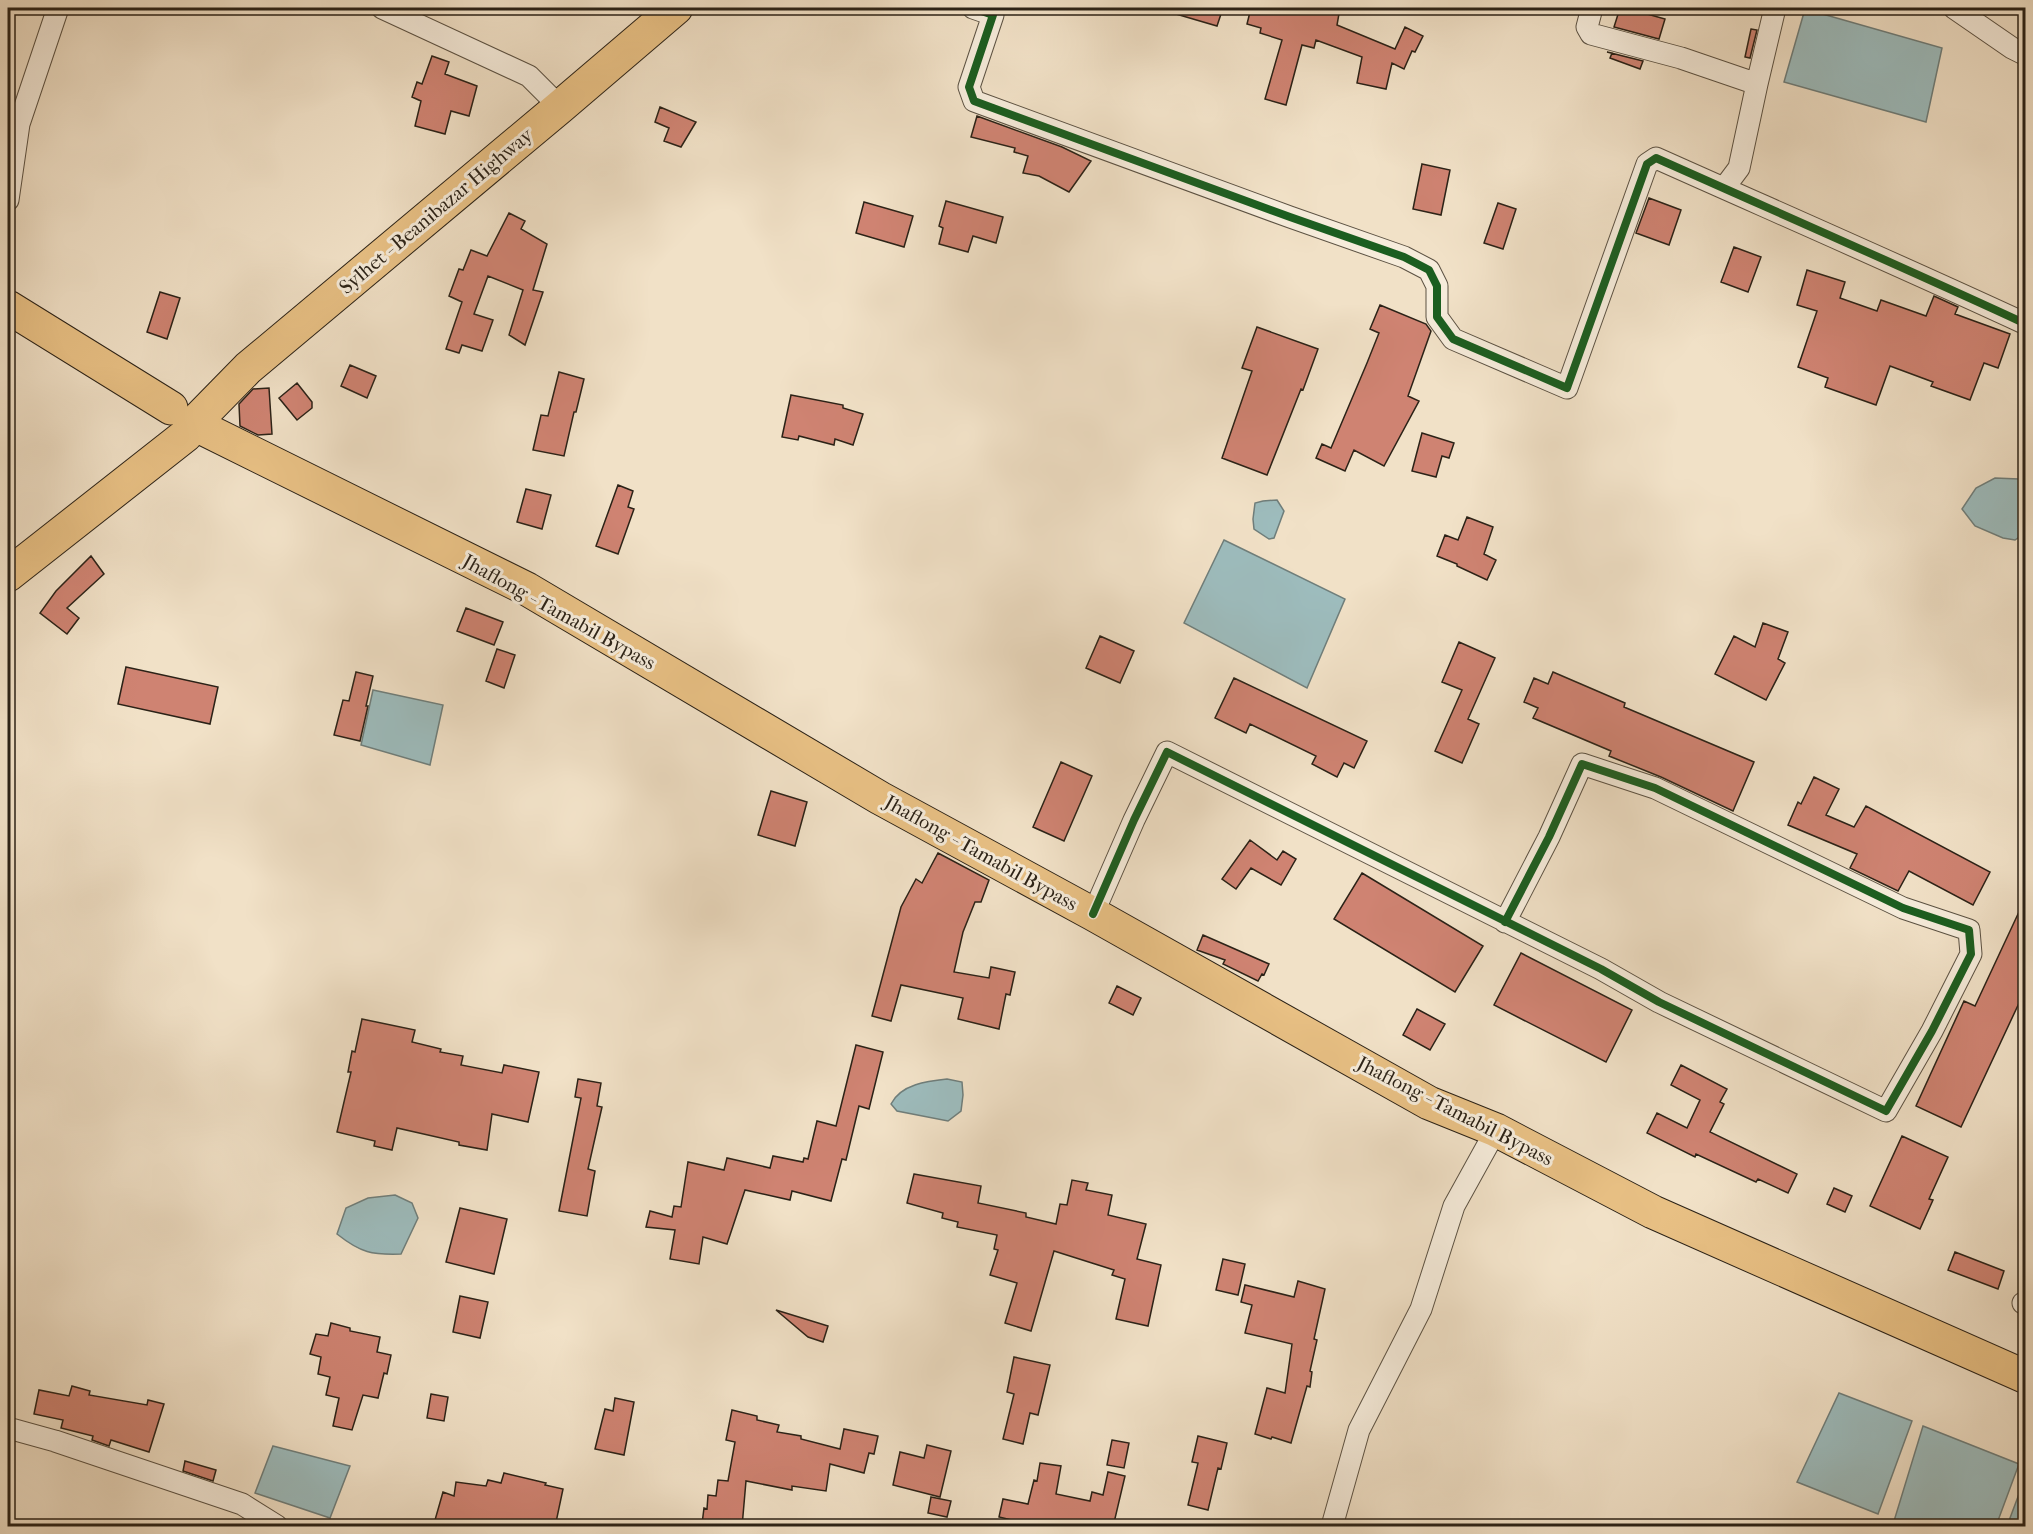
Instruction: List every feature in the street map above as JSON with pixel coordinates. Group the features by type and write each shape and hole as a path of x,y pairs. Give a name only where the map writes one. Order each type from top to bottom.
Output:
{"main road":[{"name":"Sylhet - Beanibazar Highway","path":"185,419 237,358 654,8"},
{"name":"Sylhet - Beanibazar Highway","path":"185,419 676,8"},
{"name":"Jhaflong - Tamabil Bypass","path":"8,307 185,419 527,589 880,798 1093,914 1429,1103 1496,1130 1653,1212 2025,1377"},
{"path":"8,554 185,419"},
{"path":"8,575 185,419"}],"street":[{"path":"8,200 19,124 58,8"},
{"path":"382,8 529,76 550,97"},
{"path":"974,8 993,15 969,87 974,101 1404,257 1429,270 1437,286 1437,317 1453,339 1567,388 1647,164 1656,158 1916,272 2025,324"},
{"path":"1592,8 1587,27 1591,34 1681,58 1757,84"},
{"path":"1724,188 1739,168 1775,8"},
{"path":"1954,8 2012,48 2025,54"},
{"path":"1093,914 1167,752 1505,922 1601,969 1659,1002 1886,1111 1932,1031 1971,954 1969,930 1903,908 1655,788 1582,764 1549,837 1505,922"},
{"path":"1332,1527 1359,1430 1421,1309 1454,1206 1496,1130"},
{"path":"8,1428 242,1504 277,1527"}],"water":[{"path":"1805,9 1942,48 1926,122 1784,82"},
{"path":"1995,478 2019,479 2025,484 2025,526 2022,535 2015,540 2003,538 1975,526 1962,509 1976,488"},
{"path":"1277,500 1284,511 1274,538 1269,539 1254,529 1255,503"},
{"path":"1224,540 1345,599 1307,688 1184,623"},
{"path":"373,690 443,705 430,765 361,745"},
{"path":"947,1079 962,1082 963,1095 961,1111 948,1121 897,1111 891,1104 895,1097 908,1088"},
{"path":"395,1195 412,1203 418,1218 401,1254 367,1252 337,1234 346,1208 368,1198"},
{"path":"1839,1393 1912,1421 1878,1514 1797,1482"},
{"path":"1923,1426 2019,1464 1996,1526 1905,1526 1894,1521"},
{"path":"273,1446 350,1466 330,1518 255,1493"},
{"path":"2025,1478 2025,1526 2007,1526"}],"building":[{"path":"1170,8 1223,8 1217,26 1169,12"},
{"path":"1251,8 1340,8 1337,25 1395,49 1405,27 1423,36 1415,52 1412,51 1404,69 1392,63 1386,89 1357,83 1362,57 1316,40 1314,48 1302,45 1286,105 1265,99 1282,40 1260,33 1261,28 1247,24"},
{"path":"1620,8 1649,8 1647,14 1665,19 1659,39 1614,27"},
{"path":"1751,29 1757,30 1750,58 1745,57"},
{"path":"1612,53 1643,61 1640,69 1610,58"},
{"path":"432,56 449,62 445,74 477,86 469,116 451,111 445,134 415,126 421,101 412,97 417,82 422,84"},
{"path":"660,107 696,122 681,147 664,141 669,128 655,122"},
{"path":"977,116 1062,147 1091,161 1069,192 1039,176 1023,173 1028,156 1014,152 1015,148 971,137"},
{"path":"1422,164 1450,170 1441,215 1413,209"},
{"path":"1649,198 1681,210 1669,245 1636,233"},
{"path":"946,201 1003,217 996,243 973,236 968,252 939,244 943,228 939,226"},
{"path":"864,202 913,216 904,247 856,233"},
{"path":"1498,203 1516,209 1503,249 1484,243"},
{"path":"509,213 525,221 521,229 547,244 533,290 543,292 525,345 509,335 523,290 488,276 474,314 493,320 482,351 462,345 459,353 446,349 462,302 449,296 459,269 463,270 471,250 487,256"},
{"path":"1734,247 1761,257 1748,292 1721,282"},
{"path":"1807,270 1845,282 1840,298 1877,311 1881,300 1926,316 1934,296 1958,307 1955,314 2010,334 1998,368 1984,363 1970,400 1931,386 1933,382 1890,366 1876,405 1825,387 1828,378 1798,367 1817,311 1797,305"},
{"path":"160,292 180,298 167,339 147,332"},
{"path":"1380,305 1426,324 1431,331 1408,396 1419,401 1384,466 1354,450 1345,471 1316,458 1322,444 1331,448 1367,363 1379,333 1370,329"},
{"path":"1257,327 1318,349 1267,475 1222,458 1252,371 1242,368"},
{"path":"350,365 376,376 367,398 341,386"},
{"path":"559,372 584,379 564,456 533,450 541,415 548,416"},
{"path":"297,383 312,402 312,408 297,420 279,398"},
{"path":"269,388 272,434 258,435 240,426 239,404 253,389"},
{"path":"791,395 843,405 843,408 863,414 853,445 835,439 834,445 799,436 798,440 782,437"},
{"path":"1422,433 1454,443 1449,458 1442,456 1436,477 1412,471"},
{"path":"618,485 633,491 628,507 634,509 618,554 596,546"},
{"path":"526,489 551,495 542,529 517,522"},
{"path":"1467,517 1493,527 1484,554 1496,560 1487,580 1437,556 1445,535 1458,540"},
{"path":"91,556 104,574 67,608 79,618 67,634 40,613 56,591"},
{"path":"466,608 503,622 494,645 457,631"},
{"path":"1763,623 1788,632 1778,659 1785,663 1766,700 1715,674 1734,636 1755,647"},
{"path":"1100,636 1134,651 1120,683 1086,668"},
{"path":"1459,642 1495,658 1468,719 1479,724 1462,763 1435,751 1462,690 1442,682"},
{"path":"497,649 515,655 504,688 486,681"},
{"path":"126,667 218,687 210,724 118,704"},
{"path":"356,672 373,676 360,741 334,735 343,700 349,701"},
{"path":"1553,672 1625,703 1624,707 1754,762 1733,811 1661,777 1609,756 1611,751 1533,718 1538,708 1524,702 1534,678 1548,684"},
{"path":"1234,678 1367,741 1354,768 1344,763 1337,777 1312,764 1316,756 1250,724 1246,733 1215,718"},
{"path":"1061,762 1092,776 1064,841 1033,827"},
{"path":"1814,777 1839,789 1826,815 1854,827 1866,806 1990,872 1973,905 1909,871 1898,891 1850,868 1857,854 1788,825 1798,802 1801,804"},
{"path":"771,791 807,802 795,846 758,835"},
{"path":"1250,840 1277,860 1283,851 1296,859 1281,885 1251,868 1236,889 1222,879"},
{"path":"938,853 989,880 981,902 975,902 963,932 954,972 989,978 991,967 1015,972 1010,995 1006,994 999,1029 958,1019 963,998 901,985 891,1021 872,1016 901,907 916,879 922,883"},
{"path":"1362,873 1483,946 1455,992 1334,919"},
{"path":"2025,899 2025,1004 2020,1001 1961,1127 1916,1106 1964,1001 1975,1006"},
{"path":"1203,935 1269,964 1264,975 1262,974 1258,981 1223,964 1225,960 1197,950"},
{"path":"1521,953 1632,1010 1606,1062 1494,1005"},
{"path":"1117,986 1141,998 1133,1015 1109,1003"},
{"path":"1417,1009 1445,1024 1430,1050 1403,1035"},
{"path":"362,1019 415,1030 412,1042 441,1049 440,1052 463,1056 461,1065 502,1073 504,1065 539,1072 528,1122 492,1114 487,1150 397,1128 392,1150 374,1146 375,1141 337,1132 351,1072 348,1072 352,1051 355,1052"},
{"path":"856,1045 883,1052 869,1109 859,1106 846,1160 842,1159 831,1201 792,1191 790,1200 745,1190 727,1244 703,1237 699,1264 670,1259 675,1230 646,1227 650,1211 672,1217 674,1206 681,1207 688,1162 724,1170 727,1158 770,1168 773,1156 803,1162 804,1158 808,1159 817,1121 836,1126"},
{"path":"1681,1065 1727,1089 1720,1102 1724,1104 1710,1132 1797,1174 1788,1193 1758,1179 1756,1182 1696,1154 1695,1157 1647,1133 1657,1113 1687,1128 1700,1100 1671,1085"},
{"path":"578,1079 601,1083 597,1106 602,1107 588,1169 595,1171 587,1216 559,1211 581,1098 575,1097"},
{"path":"1902,1136 1948,1157 1929,1199 1933,1200 1920,1229 1870,1206"},
{"path":"914,1174 981,1186 978,1203 1026,1213 1026,1217 1056,1224 1060,1204 1067,1205 1072,1180 1088,1183 1086,1190 1112,1195 1108,1215 1146,1224 1137,1259 1161,1265 1148,1326 1116,1319 1125,1279 1112,1275 1114,1270 1054,1251 1031,1331 1005,1323 1017,1283 990,1275 998,1250 994,1249 997,1235 957,1227 958,1222 942,1218 943,1213 907,1203"},
{"path":"1834,1188 1852,1196 1845,1212 1827,1204"},
{"path":"460,1208 507,1219 494,1274 446,1262"},
{"path":"1955,1252 2004,1271 1998,1289 1948,1270"},
{"path":"1223,1259 1245,1264 1238,1295 1216,1290"},
{"path":"1298,1281 1325,1289 1314,1339 1317,1340 1310,1371 1312,1372 1310,1387 1307,1386 1291,1443 1255,1434 1267,1388 1285,1393 1292,1344 1245,1333 1252,1305 1241,1302 1245,1285 1294,1297"},
{"path":"460,1296 488,1302 480,1338 453,1332"},
{"path":"776,1310 828,1326 823,1342 808,1337"},
{"path":"331,1323 350,1328 350,1331 380,1337 377,1352 391,1355 378,1398 363,1395 352,1430 333,1426 339,1398 326,1395 330,1377 318,1374 321,1357 310,1354 316,1334 328,1336"},
{"path":"1014,1357 1050,1365 1038,1415 1030,1413 1023,1444 1003,1439 1014,1394 1007,1392"},
{"path":"72,1386 90,1391 89,1395 147,1405 148,1400 164,1404 149,1452 111,1440 109,1446 92,1440 93,1436 61,1428 63,1420 34,1414 39,1390 69,1396"},
{"path":"431,1394 448,1397 444,1421 427,1418"},
{"path":"615,1398 634,1402 624,1455 595,1449 605,1409 613,1411"},
{"path":"732,1410 757,1416 757,1420 779,1425 777,1432 801,1436 801,1439 840,1449 844,1429 878,1436 874,1454 869,1453 864,1473 830,1464 826,1491 792,1486 792,1490 746,1481 742,1527 702,1524 704,1508 707,1509 708,1495 716,1496 718,1480 728,1481 735,1442 726,1440"},
{"path":"1198,1436 1227,1443 1221,1469 1218,1468 1208,1510 1188,1505 1198,1463 1192,1462"},
{"path":"1112,1440 1129,1443 1124,1468 1107,1465"},
{"path":"927,1445 951,1451 940,1497 893,1485 900,1452 924,1458"},
{"path":"185,1461 216,1470 213,1481 183,1471"},
{"path":"1040,1463 1061,1466 1056,1494 1090,1501 1092,1492 1103,1495 1108,1472 1125,1476 1113,1527 1041,1527 999,1517 1003,1499 1028,1504 1034,1480 1037,1481"},
{"path":"504,1473 563,1489 555,1527 433,1527 443,1492 454,1496 456,1482 486,1486 488,1480 501,1483"},
{"path":"931,1497 951,1501 947,1517 928,1513"}],"cycle path":[{"path":"973,8 993,15 969,87 974,101 1404,257 1429,270 1437,286 1437,317 1453,339 1567,388 1647,164 1656,158 2026,324"},
{"path":"1093,914 1167,752 1601,969 1659,1002 1886,1111 1932,1031 1971,954 1969,930 1903,908 1655,788 1582,764 1549,837 1505,922"}]}
